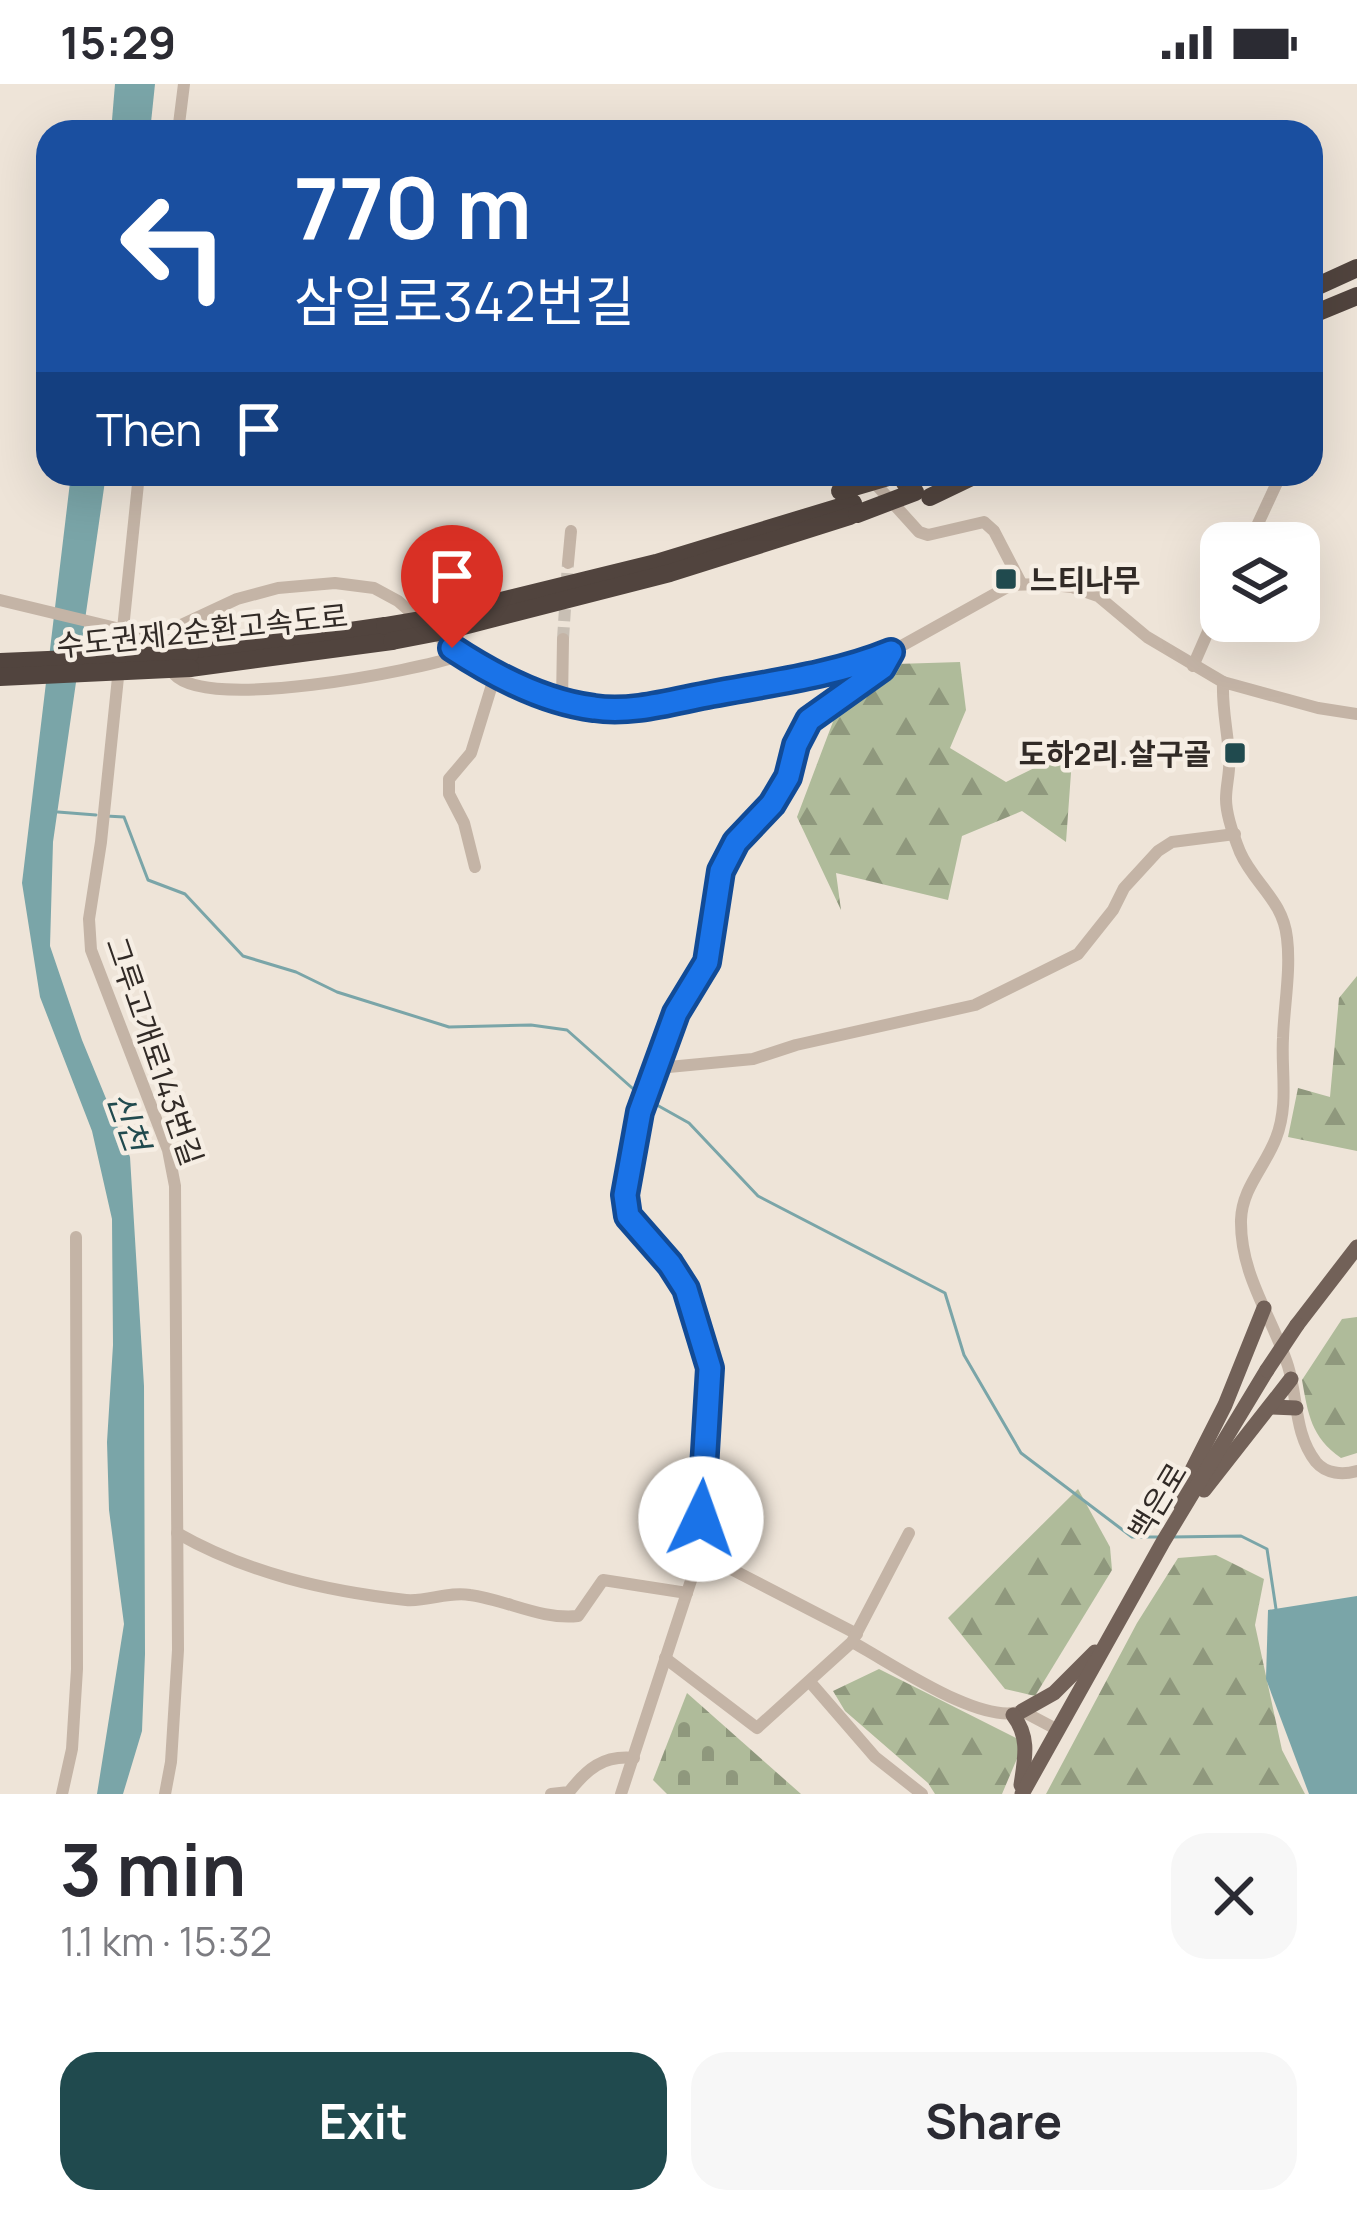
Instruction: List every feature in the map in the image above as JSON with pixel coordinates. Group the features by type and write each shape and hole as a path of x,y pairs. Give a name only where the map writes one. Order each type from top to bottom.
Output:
{"highway":[{"path":"1323,284 1357,268"},
{"path":"1323,310 1357,296"},
{"path":"850,503 908,486"},
{"name":"수도권제2순환고속도로","path":"0,677 185,665 438,624 908,486"},
{"path":"887,515 913,486"},
{"name":"수도권제2순환고속도로","path":"438,624 507,616 758,548 850,503"},
{"path":"562,588 687,548"},
{"path":"507,616 656,587"},
{"name":"수도권제2순환고속도로","path":"0,662 185,665"}],"main road":[{"name":"백은로","path":"1021,1794 1267,1370 1357,1247"},
{"path":"1169,1532 1264,1308"},
{"path":"1169,1532 1291,1379"},
{"path":"1272,1407 1296,1408"},
{"path":"1021,1794 1026,1748 1017,1713 1054,1693 1110,1637"}],"street":[{"path":"180,120 184,84"},
{"name":"그루고개로143번길","path":"138,486 89,919 92,950 168,1150 176,1186 178,1650 166,1794"},
{"path":"877,486 919,532 928,535 984,522 994,531 1021,583"},
{"path":"1259,522 1276,486"},
{"path":"568,562 571,531"},
{"path":"0,600 120,627 177,627 256,592 335,583 374,588 495,675 562,702 601,710 791,680 891,652 984,598 1021,583 1072,586 1098,596 1147,637 1223,682 1357,714"},
{"path":"562,702 563,639"},
{"path":"1193,666 1204,642"},
{"path":"621,1794 700,1553 710,1368 686,1289 628,1216 625,1195 640,1112 676,1013 707,962 721,871 736,842 772,804 788,777 809,720 882,668 891,652"},
{"path":"185,665 183,684 207,689 302,687 422,668 462,655"},
{"path":"476,867 464,824 448,794 449,779 470,752 495,675"},
{"path":"1223,682 1221,710 1230,764 1226,799 1234,834 1251,872 1281,908 1288,940 1282,1045 1285,1093 1276,1138 1244,1196 1241,1221 1248,1276 1291,1379 1300,1429 1319,1467 1343,1475 1357,1471"},
{"path":"658,1068 752,1059 975,1005 1078,953 1113,910 1124,888 1158,851 1172,842 1234,834"},
{"path":"62,1794 72,1749 77,1669 76,1237"},
{"path":"177,1532 219,1557 287,1580 411,1600 466,1594 560,1618 578,1616 603,1580 687,1593"},
{"path":"665,1658 757,1728 855,1638 909,1533"},
{"path":"700,1553 978,1710 1017,1713 1058,1730"},
{"path":"810,1682 875,1757 922,1794"},
{"path":"551,1794 569,1792 585,1772 609,1757 634,1758"}],"green space":[{"path":"960,662 966,710 950,748 1006,782 1095,738 1115,746 1072,759 1066,842 1022,811 962,836 948,900 836,873 841,910 797,817 834,719 896,664"},
{"path":"1357,976 1357,1151 1288,1137 1298,1088 1330,1097 1339,998"},
{"path":"1357,1317 1357,1453 1341,1458 1317,1433 1302,1380 1342,1319"},
{"path":"1078,1489 1110,1547 1112,1570 1035,1696 1005,1689 948,1618"},
{"path":"1216,1555 1264,1579 1255,1625 1282,1750 1305,1794 1046,1794 1137,1623 1178,1558"},
{"path":"879,1669 1024,1742 1002,1794 935,1794 845,1711 833,1691"},
{"path":"687,1693 801,1794 667,1794 653,1780"}],"water":[{"path":"115,84 155,84 151,120 112,120"},
{"path":"70,486 104,486 53,842 50,946 130,1157 144,1386 145,1654 142,1731 123,1794 97,1794 124,1624 109,1510 112,1219 92,1131 40,997 22,883"},
{"path":"1357,1596 1357,1794 1309,1794 1266,1679 1268,1610"}],"waterway":[{"path":"58,812 96,815"},
{"path":"106,816 124,817 148,880 185,894 243,956 449,1027 531,1025 567,1030 640,1095"},
{"path":"648,1100 689,1123 758,1196 945,1293 964,1355 1021,1453 1132,1537 1161,1537"},
{"path":"1171,1537 1241,1536 1267,1549 1276,1609"}],"tunnel":[{"path":"563,639 568,563"}],"place":[{"name":"느티나무","path":"1006,579"},
{"name":"도하2리.살구골","path":"1235,753"}],"route":[{"path":"452,648 495,675 562,702 601,710 766,685 891,652 882,668 809,720 788,777 772,804 736,842 721,871 707,962 676,1013 640,1112 625,1195 628,1216 686,1289 710,1368 701,1519"}],"water label":[{"name":"신천","path":"129,1121"}]}
